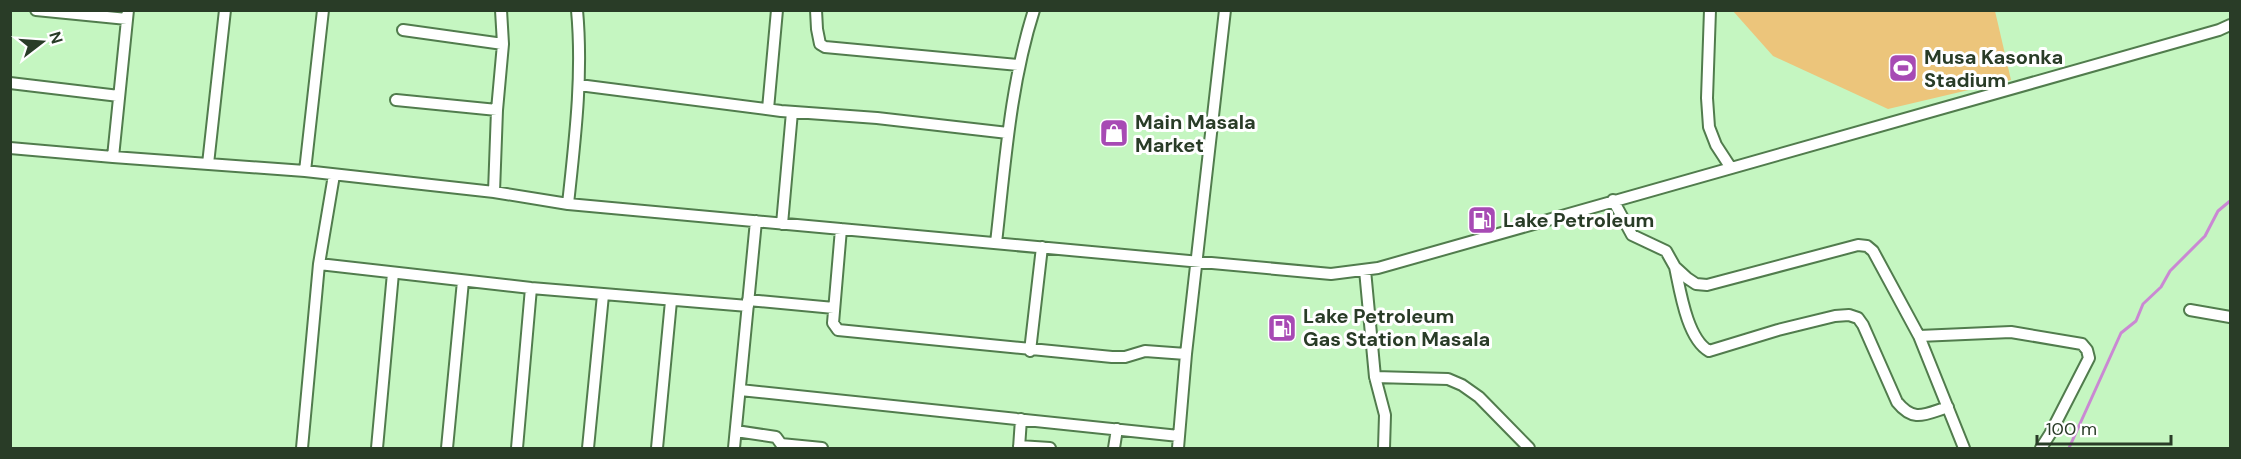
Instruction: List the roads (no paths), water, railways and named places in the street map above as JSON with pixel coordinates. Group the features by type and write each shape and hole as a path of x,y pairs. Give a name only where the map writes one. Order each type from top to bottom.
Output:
{"street":[{"path":"36,10 128,15 113,158"},
{"path":"208,164 225,10"},
{"path":"305,171 322,10"},
{"path":"494,192 497,110 503,44 501,10"},
{"path":"568,204 579,85 578,10"},
{"path":"768,109 777,10"},
{"path":"816,10 818,36 820,44 825,47 1019,65"},
{"path":"996,243 1008,133 1019,65 1034,10"},
{"path":"1178,448 1186,354 1225,10"},
{"path":"1710,10 1707,98 1709,127 1716,145 1731,168"},
{"path":"10,148 113,158 305,171 494,192 568,204 1331,274 1378,268 2230,25"},
{"path":"403,30 503,44"},
{"path":"2219,30 2230,30"},
{"path":"10,83 119,96"},
{"path":"579,85 792,112 877,118 1008,133"},
{"path":"396,100 497,110"},
{"path":"782,224 792,112"},
{"path":"302,448 319,264 334,175"},
{"path":"1613,200 1632,235 1666,251 1675,267 1687,317 1703,348 1709,351 1778,330 1835,316 1849,315 1858,318 1863,325 1897,402 1904,411 1918,416 1948,406"},
{"path":"734,448 756,221"},
{"path":"841,229 834,308 835,327 843,331 1030,351 1112,357 1125,357 1145,351 1186,354"},
{"path":"1675,267 1696,284 1707,285 1858,245 1867,246 1874,251 1919,336 1964,448"},
{"path":"1030,351 1042,247"},
{"path":"319,264 463,281 671,301 834,308"},
{"path":"1365,270 1375,377 1385,415 1384,448"},
{"path":"377,448 393,273"},
{"path":"447,448 463,281"},
{"path":"517,448 531,288"},
{"path":"588,448 603,295"},
{"path":"657,448 671,301"},
{"path":"2190,310 2230,317"},
{"path":"1919,336 2011,332 2082,344 2089,358 2041,448"},
{"path":"1375,377 1448,380 1462,385 1479,397 1528,448"},
{"path":"740,390 1179,436"},
{"path":"1022,419 1019,447 1050,448"},
{"path":"1114,448 1117,429"},
{"path":"736,431 776,437 783,446 822,448"}],"waterway":[{"path":"2069,448 2121,333 2136,321 2143,304 2161,287 2170,271 2205,236 2218,211 2230,201"}],"place":[{"name":"Musa Kasonka Stadium","path":"1903,68"},
{"name":"Main Masala Market","path":"1114,133"},
{"name":"Lake Petroleum","path":"1482,220"},
{"name":"Lake Petroleum Gas Station Masala","path":"1282,328"}]}
